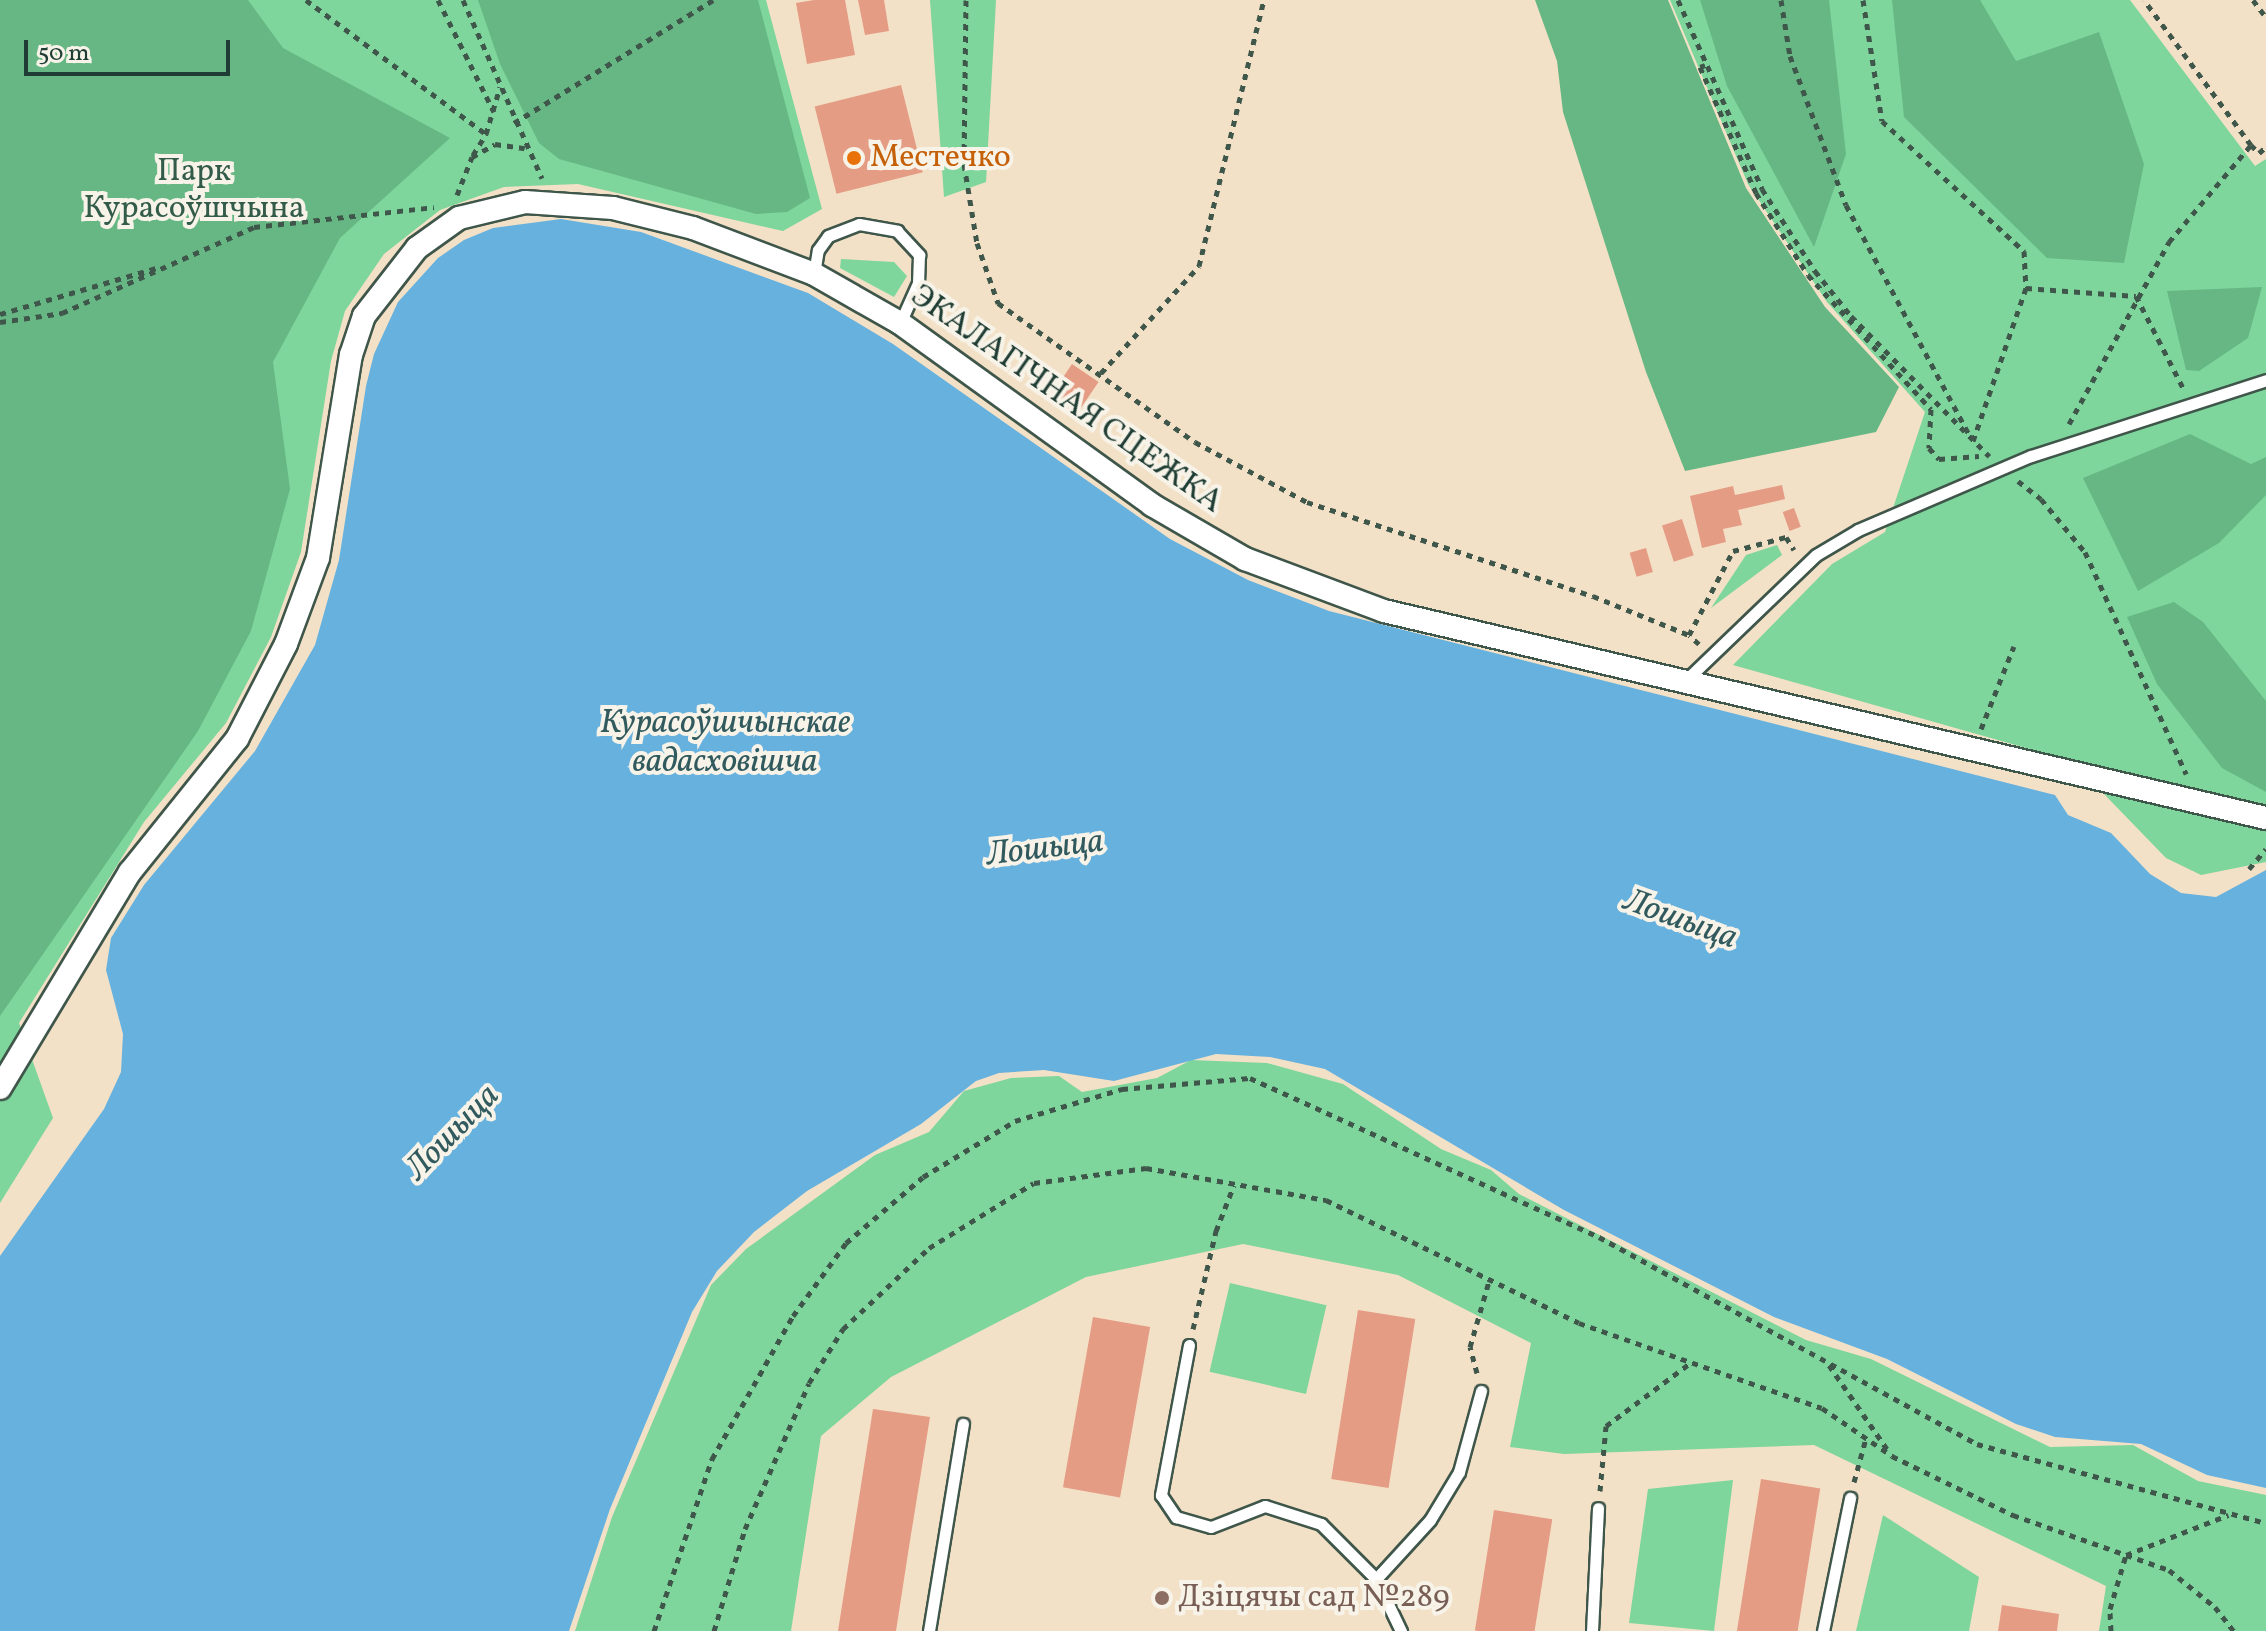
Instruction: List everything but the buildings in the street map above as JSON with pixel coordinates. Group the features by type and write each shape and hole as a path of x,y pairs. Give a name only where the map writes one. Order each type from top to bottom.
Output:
{"street":[{"name":"ЭКАЛАГІЧНАЯ СЦЕЖКА","path":"459,218 525,202 613,208 693,228 814,274 900,323 1152,505 1245,559 1384,611 1685,681 1972,753 2266,818"},
{"path":"0,1088 130,872 237,739 286,644 318,558 351,355 364,316 417,248 459,218"}],"lane":[{"path":"814,274 818,250 828,236 859,224 897,231 919,255 918,283 900,323"},
{"path":"1685,681 1816,555 1858,530 2004,469 2266,380"},
{"path":"1189,1345 1161,1495 1176,1517 1211,1527 1265,1506 1321,1524 1376,1579 1401,1631"},
{"path":"1376,1579 1430,1520 1459,1472 1481,1391"},
{"path":"929,1631 963,1424"},
{"path":"1823,1631 1850,1498"},
{"path":"1592,1631 1598,1508"}],"path":[{"path":"306,0 486,134"},
{"path":"438,0 494,112"},
{"path":"463,0 525,148 555,202"},
{"path":"514,123 713,0"},
{"path":"966,0 964,164 977,243 998,303 1195,442 1307,502 1593,596 1689,635 1702,647"},
{"path":"1101,373 1199,266 1264,0"},
{"path":"1678,0 1762,189 1815,271 1851,316 1973,441 2041,499 2085,552 2202,804"},
{"path":"1781,0 1790,56 1846,205 1973,441"},
{"path":"1863,0 1882,121 2024,251 2026,288 1973,441"},
{"path":"2144,0 2251,145 2259,153 2266,147"},
{"path":"2253,0 2266,17"},
{"path":"1705,65 1700,67 1756,193 1808,275 1931,409 1929,448 1939,459 1988,455"},
{"path":"0,322 62,313 254,227 429,205 459,218 457,197 472,157 486,134 500,86"},
{"path":"472,157 495,144 525,148"},
{"path":"2067,428 2136,296 2169,242 2251,145"},
{"path":"0,314 180,261"},
{"path":"2026,288 2136,296"},
{"path":"2136,296 2184,389"},
{"path":"1689,635 1733,551 1786,537 1800,557"},
{"path":"1972,753 2014,646"},
{"path":"2249,869 2266,849"},
{"path":"654,1631 712,1459 793,1316 846,1243 923,1177 1015,1121 1122,1089 1250,1078 1599,1237 1977,1444 2266,1523"},
{"path":"714,1631 745,1529 809,1383 843,1329 929,1248 1034,1183 1146,1168 1326,1200 1579,1323 1822,1408 1892,1456 2013,1515 2169,1570 2215,1607 2234,1631"},
{"path":"1189,1345 1216,1231 1234,1185"},
{"path":"1481,1391 1470,1347 1489,1281"},
{"path":"1827,1362 1892,1456"},
{"path":"1598,1508 1606,1426 1689,1364"},
{"path":"1850,1498 1866,1438"},
{"path":"2126,1555 2229,1515"},
{"path":"2111,1631 2110,1609 2126,1555"}],"green space":[{"name":"Парк Курасоўшчына","path":"0,0 766,0 822,209 783,231 578,184 504,187 440,210 384,254 345,311 331,361 301,552 271,637 226,723 144,822 19,1023 53,1118 0,1203"},
{"name":"Парк Курасоўшчына","path":"0,0 248,0 283,48 450,138 340,238 273,362 290,489 251,631 198,731 0,1016"},
{"path":"478,0 758,0 810,198 787,212 756,214 559,159 539,143 500,64"},
{"path":"930,0 996,0 986,182 944,197"},
{"path":"1535,0 1668,0 1746,188 1825,307 1899,387 1876,432 1685,471 1646,372 1563,112 1557,61"},
{"path":"1670,0 2130,0 2255,166 2266,159 2266,862 2201,875 2166,858 2072,761 1733,665 1832,564 1885,532 1925,412 1827,302 1748,184"},
{"path":"1700,0 1829,0 1846,154 1814,247 1727,86"},
{"path":"1892,0 1980,0 2016,61 2099,32 2144,164 2124,263 2047,258 1904,117"},
{"path":"841,259 894,262 907,276 894,297 840,268"},
{"path":"2262,287 2248,338 2199,371 2186,370 2167,291"},
{"path":"2190,434 2251,464 2266,457 2266,495 2219,543 2138,591 2083,478"},
{"path":"1777,545 1782,555 1711,608 1746,555"},
{"path":"2174,602 2203,622 2266,701 2266,792 2222,768 2157,684 2127,617"},
{"path":"1191,1060 1267,1063 1343,1084 1441,1149 1491,1170 1519,1194 1806,1340 1871,1359 2050,1447 2133,1445 2198,1481 2266,1495 2266,1631 2099,1631 2106,1586 1814,1445 1564,1454 1510,1447 1531,1343 1398,1275 1243,1244 1086,1277 891,1377 821,1436 791,1631 575,1631 612,1517 711,1285 746,1249 875,1155 929,1132 964,1091 1011,1078 1059,1076 1082,1092 1157,1078"},
{"path":"1230,1283 1326,1305 1306,1394 1210,1372"},
{"path":"1733,1480 1714,1631 1629,1623 1648,1489"},
{"path":"1883,1515 1979,1577 1969,1631 1856,1631"}],"water":[{"name":"Курасоўшчынскае вадасховішча","path":"561,219 641,232 808,293 893,344 1170,539 1248,580 1329,611 2055,795 2068,815 2111,833 2150,874 2181,893 2216,897 2266,870 2266,1488 2207,1475 2141,1444 2055,1437 2016,1424 1887,1359 1774,1317 1564,1210 1325,1069 1270,1057 1216,1054 1114,1081 1044,1070 999,1073 976,1081 921,1124 807,1191 754,1232 717,1271 692,1312 610,1509 569,1631 0,1631 0,1256 104,1109 121,1072 123,1034 106,970 111,938 144,885 255,751 315,645 339,560 366,386 374,354 398,302 438,258 464,240 493,228"}],"place":[{"name":"Местечко","path":"854,158"},
{"name":"Дзіцячы сад №289","path":"1162,1598"}],"water label":[{"name":"Лошыца","path":"1045,849"},
{"name":"Лошыца","path":"1680,920"},
{"name":"Лошыца","path":"453,1133"}]}
